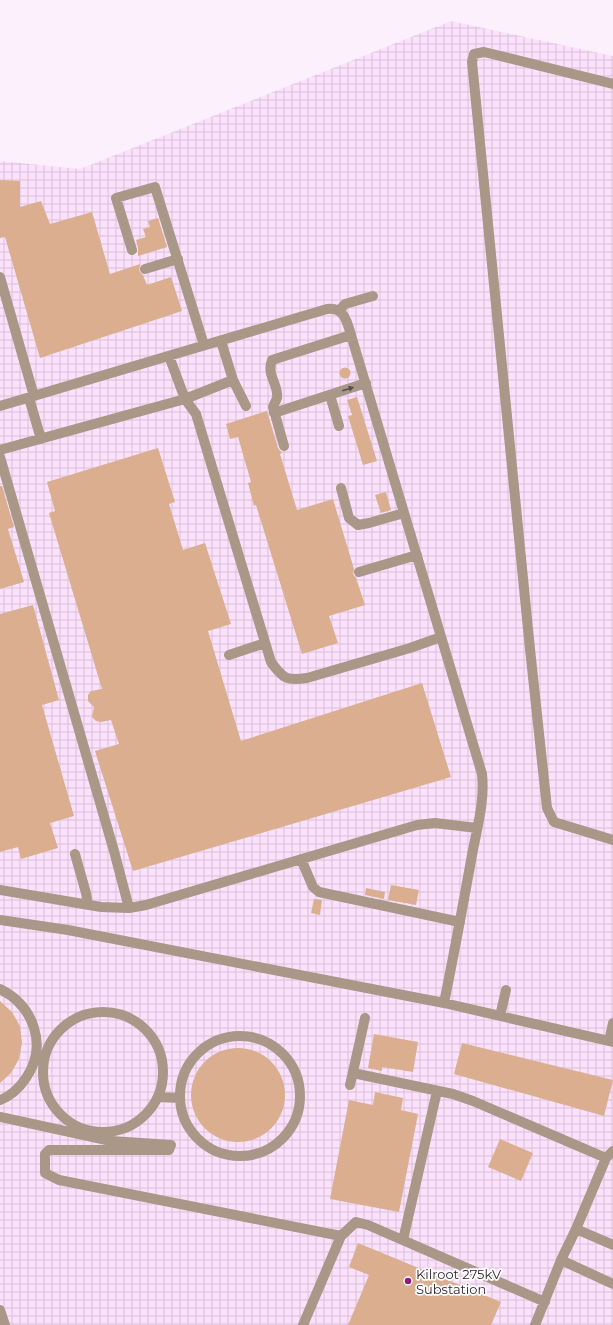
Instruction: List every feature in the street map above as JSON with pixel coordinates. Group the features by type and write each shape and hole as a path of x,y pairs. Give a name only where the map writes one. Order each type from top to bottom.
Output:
{"street":[{"path":"613,84 484,52 474,54 472,62 547,808 554,822 613,840"},
{"path":"132,250 116,198 155,187 204,345"},
{"path":"146,269 178,259"},
{"path":"0,277 3,302 31,397 41,439"},
{"path":"339,311 345,304 372,296"},
{"path":"0,406 327,309 333,308 339,311 346,319 482,774 482,798 444,1003"},
{"path":"284,446 273,407 277,399 277,393 270,372 272,360 351,334"},
{"path":"221,340 233,380 246,406"},
{"path":"169,356 185,399 196,414 271,662 280,675 294,680 308,678 441,637"},
{"path":"0,450 185,399 233,380"},
{"path":"274,413 366,383"},
{"path":"330,395 339,426"},
{"path":"0,457 114,851 129,908"},
{"path":"340,488 348,518 358,525 369,524 404,514"},
{"path":"359,572 417,555"},
{"path":"229,654 265,643"},
{"path":"0,890 101,907 129,908 146,905 417,825 436,823 477,828"},
{"path":"75,854 88,905"},
{"path":"301,859 313,887 319,892 460,922"},
{"path":"0,920 68,930 444,1003 611,1041 613,1023"},
{"path":"0,989 11,994 26,1009 35,1028 41,1052 42,1074 46,1093 55,1110 69,1123 88,1134 109,1133 130,1127 146,1115 158,1098 164,1077 162,1056 153,1037 138,1022 120,1014 102,1011 83,1015 66,1024 41,1052 32,1070 20,1087 0,1100"},
{"path":"500,1016 506,990"},
{"path":"350,1085 365,1018"},
{"path":"239,1035 258,1037 275,1046 290,1061 299,1080 301,1101 296,1121 284,1138 267,1151 247,1156 226,1155 206,1146 192,1133 183,1117 180,1098 182,1079 190,1062 203,1048 220,1038 239,1035"},
{"path":"353,1073 437,1091 473,1101 609,1154 561,1260 545,1302 539,1324"},
{"path":"403,1240 437,1091"},
{"path":"158,1098 180,1098"},
{"path":"0,1118 88,1134 111,1141 171,1145 170,1150 49,1150 45,1154 45,1173 59,1180 341,1236"},
{"path":"303,1325 341,1236 356,1222 368,1224 545,1302"},
{"path":"576,1229 613,1245"},
{"path":"561,1260 613,1284"},
{"path":"0,1310 5,1325"}],"shaded area":[{"path":"451,21 613,56 613,1325 0,1325 0,161 80,169"}],"building":[{"path":"0,180 20,181 20,207 41,201 50,224 92,212 110,274 140,264 139,271 143,275 147,285 171,277 182,311 40,358 5,237 0,238"},
{"path":"158,218 167,247 138,256 136,240 146,237 143,229 150,227 148,221"},
{"path":"345,367 349,369 351,373 349,377 345,379 341,377 339,373 341,369"},
{"path":"357,397 377,461 363,465 348,416 352,415 347,400"},
{"path":"267,411 278,448 282,453 280,454 297,510 333,499 354,569 353,574 356,578 365,605 329,616 338,643 302,654 256,505 254,506 248,483 251,482 238,437 230,439 226,424"},
{"path":"158,448 175,502 169,504 183,550 205,543 231,624 208,631 241,741 422,683 451,777 133,871 95,751 119,744 111,720 101,722 96,721 92,717 94,707 88,701 88,695 91,691 102,689 49,513 55,511 47,482"},
{"path":"0,486 2,486 14,527 8,529 24,582 0,589"},
{"path":"386,492 391,510 381,513 375,495"},
{"path":"33,605 59,700 42,705 74,816 50,823 58,848 21,859 18,847 0,852 0,614"},
{"path":"391,885 419,890 416,905 388,900"},
{"path":"366,888 385,892 384,899 365,895"},
{"path":"314,899 322,900 320,915 311,913"},
{"path":"0,1001 12,1012 20,1026 22,1043 19,1059 11,1073 0,1083"},
{"path":"374,1034 418,1042 413,1072 382,1067 382,1071 368,1068"},
{"path":"462,1043 613,1080 604,1116 454,1074"},
{"path":"238,1048 256,1052 271,1062 281,1077 285,1095 281,1113 271,1128 256,1138 238,1142 220,1138 205,1128 195,1113 191,1095 195,1077 205,1062 220,1052"},
{"path":"375,1092 403,1098 401,1110 418,1114 399,1212 330,1199 349,1100 373,1105"},
{"path":"500,1139 533,1153 521,1181 488,1167"},
{"name":"Kilroot 275kV Substation","path":"358,1243 501,1302 491,1325 348,1325 369,1275 349,1267"}],"place":[{"name":"Kilroot 275kV Substation","path":"408,1281"}]}
